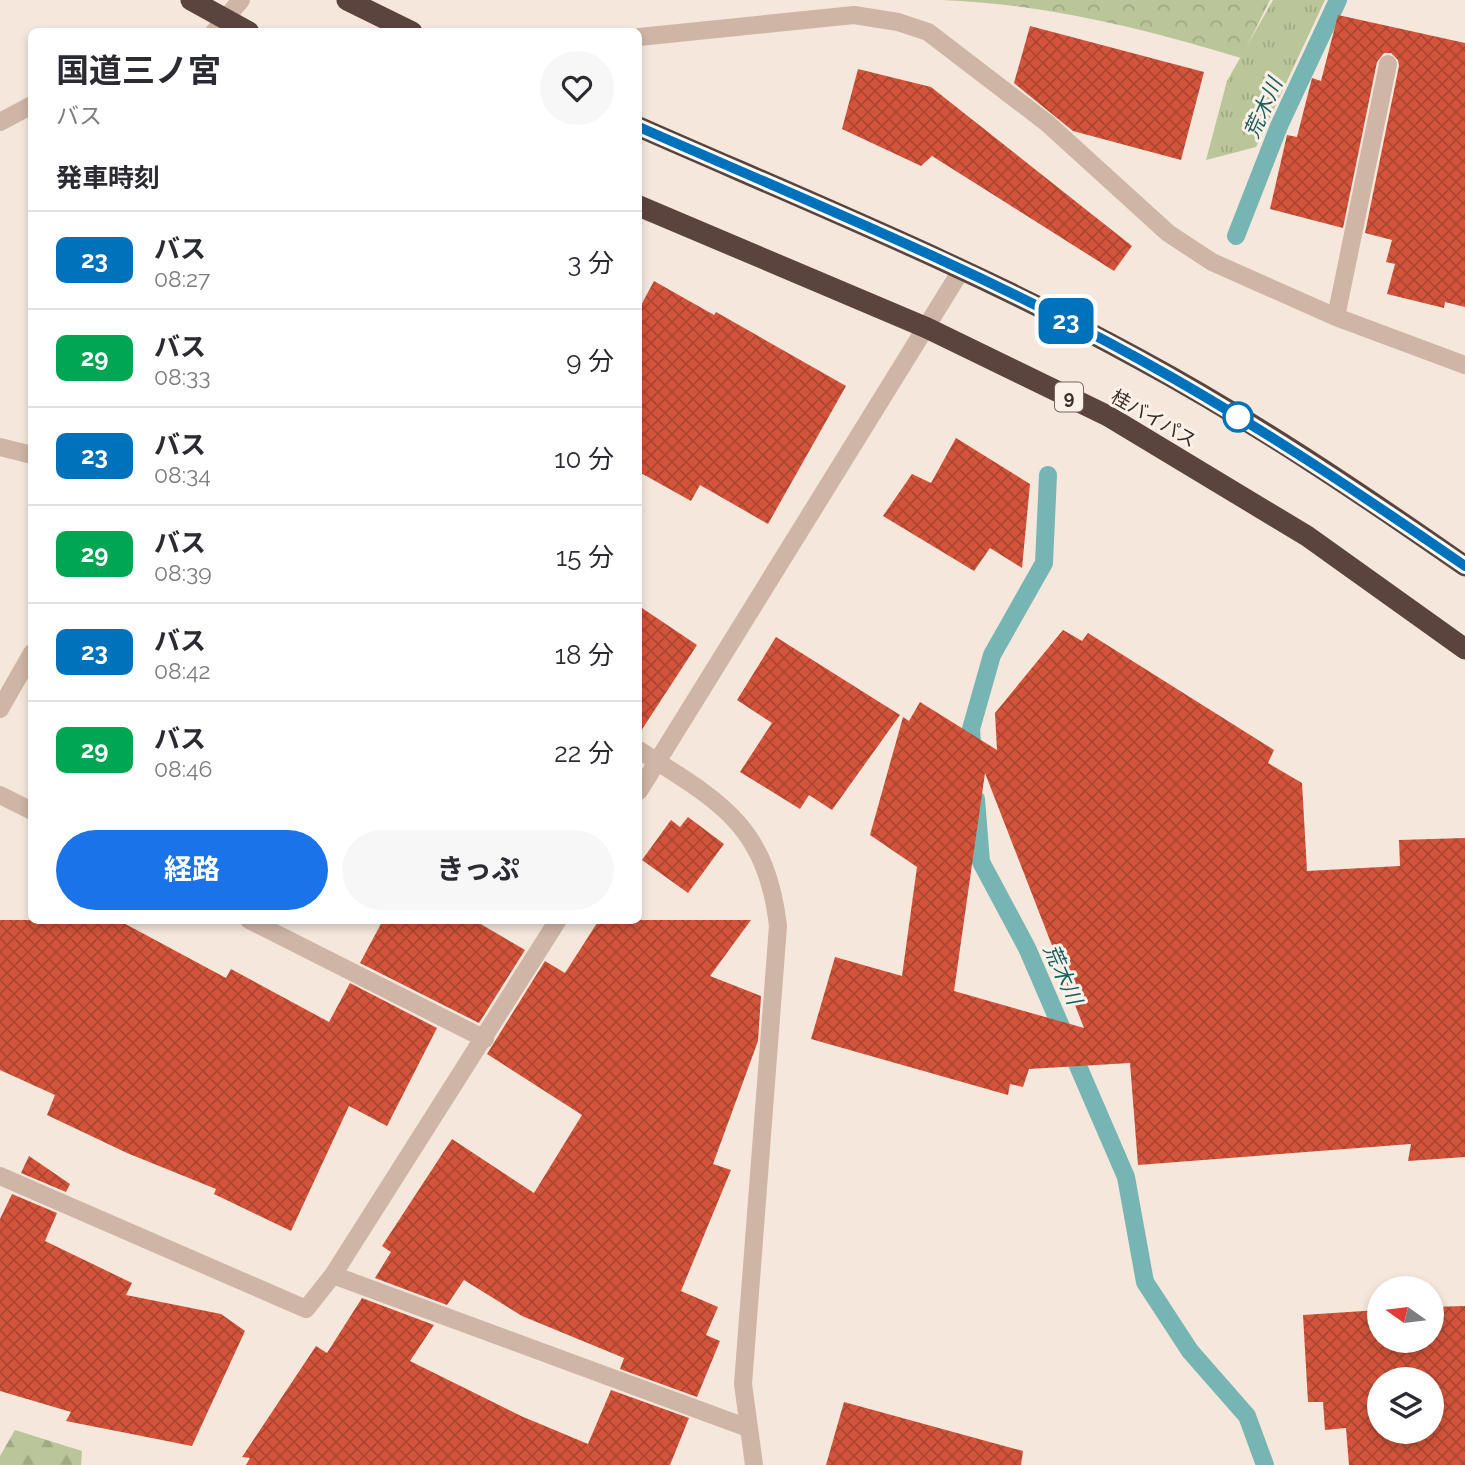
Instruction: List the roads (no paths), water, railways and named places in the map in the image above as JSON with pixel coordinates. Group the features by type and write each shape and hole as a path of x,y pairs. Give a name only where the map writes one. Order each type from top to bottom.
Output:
{"highway":[{"path":"191,0 220,25"},
{"path":"347,0 404,28"},
{"path":"642,129 962,269 1163,373 1343,480 1465,566"},
{"name":"桂バイパス","path":"642,207 927,328 1120,423 1307,536 1465,649"}],"street":[{"path":"220,25 241,0"},
{"path":"642,37 854,15 898,22 928,32 1047,123 1168,233 1212,262 1336,317 1465,365"},
{"path":"1336,317 1388,64"},
{"path":"0,122 28,107"},
{"path":"642,786 962,269"},
{"path":"0,447 28,454"},
{"path":"0,709 28,660"},
{"path":"642,752 699,788 741,824 766,865 774,888 778,926 743,1384 754,1465"},
{"path":"0,795 28,809"},
{"path":"257,924 485,1039"},
{"path":"0,1177 306,1309 333,1275 556,924"},
{"path":"333,1275 748,1428"}],"waterway":[{"name":"荒木川","path":"1236,236 1279,126 1338,0"},
{"name":"荒木川","path":"973,757 971,729 992,655 1044,563 1048,475"},
{"name":"荒木川","path":"976,799 981,862 1027,948 1126,1177 1145,1282 1190,1351 1247,1416 1265,1465"}]}
